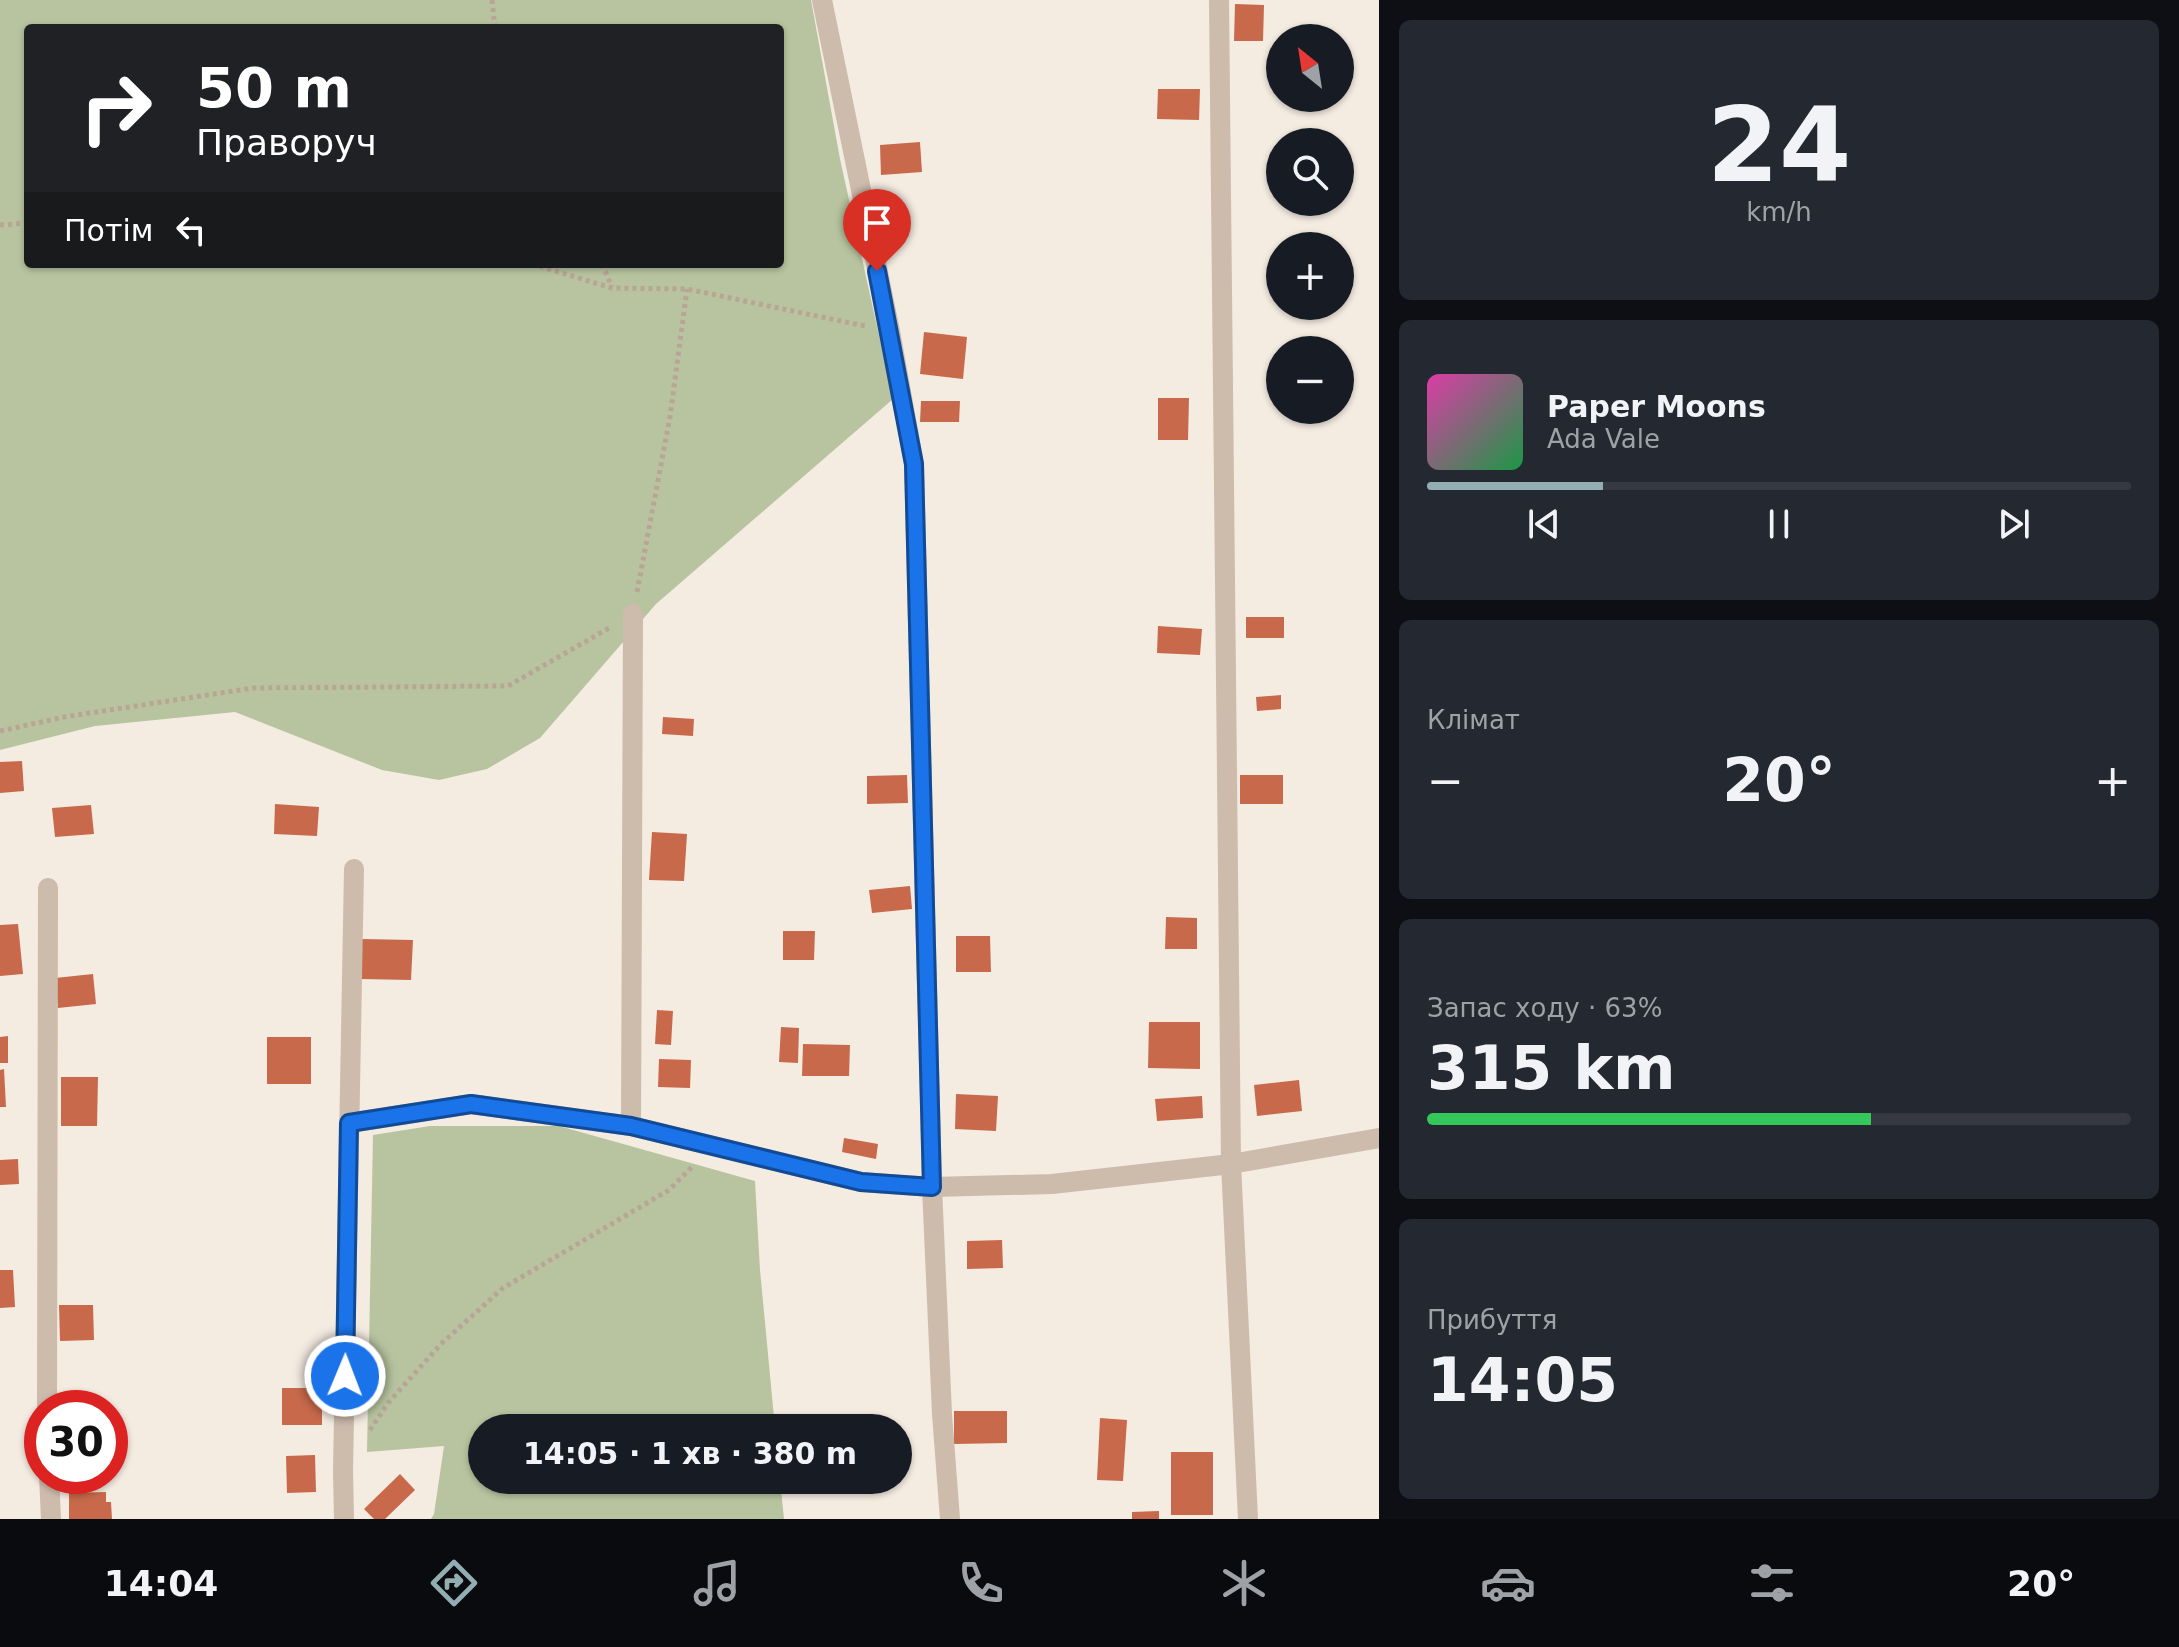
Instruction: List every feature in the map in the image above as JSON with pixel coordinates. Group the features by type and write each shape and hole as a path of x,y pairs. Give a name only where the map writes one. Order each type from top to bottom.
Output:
{"street":[{"path":"822,0 914,464 932,1187 950,1519"},
{"path":"1219,0 1231,1164 1248,1519"},
{"path":"631,1126 633,614"},
{"path":"344,1519 354,869"},
{"path":"47,1390 48,888"},
{"path":"349,1123 471,1104 631,1126 861,1182 932,1187 1052,1184 1231,1164 1379,1138"},
{"path":"50,1494 51,1519"}],"path":[{"path":"492,0 495,24"},
{"path":"0,225 24,223"},
{"path":"545,268 612,288 687,289 890,331"},
{"path":"604,268 612,288"},
{"path":"0,731 64,717 253,688 508,686 633,614 670,417 687,289"},
{"path":"343,1471 388,1403 441,1344 503,1288 669,1190 714,1146"}],"green space":[{"path":"0,0 811,0 840,159 893,399 656,604 540,738 487,769 439,780 382,770 235,712 95,726 0,750"},
{"path":"430,1126 559,1126 755,1181 774,1414 468,1414 468,1494 781,1494 784,1519 431,1519 444,1446 367,1452 373,1135"}],"building":[{"path":"1235,4 1264,5 1263,41 1234,41"},
{"path":"1158,89 1200,89 1199,120 1157,119"},
{"path":"920,142 922,172 881,175 880,145"},
{"path":"924,332 967,337 963,379 920,374"},
{"path":"1158,398 1189,398 1188,440 1158,440"},
{"path":"921,401 960,401 959,422 920,422"},
{"path":"1246,617 1284,617 1284,638 1246,638"},
{"path":"1158,626 1202,629 1200,655 1157,653"},
{"path":"1281,695 1281,709 1257,711 1256,697"},
{"path":"663,717 694,719 693,736 662,734"},
{"path":"22,761 24,791 0,793 0,762"},
{"path":"907,775 908,803 867,804 867,776"},
{"path":"1240,775 1283,775 1283,804 1240,804"},
{"path":"275,804 319,807 317,836 274,834"},
{"path":"91,805 94,834 55,837 52,808"},
{"path":"652,832 687,834 684,881 649,880"},
{"path":"910,886 912,909 872,913 869,890"},
{"path":"1166,917 1197,918 1197,949 1165,949"},
{"path":"18,924 23,974 0,976 0,925"},
{"path":"783,931 815,931 814,960 783,960"},
{"path":"956,936 990,936 991,972 956,972"},
{"path":"362,939 413,940 411,980 360,979"},
{"path":"93,974 96,1004 58,1008 55,978"},
{"path":"657,1010 673,1011 671,1045 655,1044"},
{"path":"1149,1022 1200,1022 1200,1069 1148,1068"},
{"path":"781,1027 799,1028 798,1063 779,1062"},
{"path":"8,1036 8,1063 0,1063 0,1037"},
{"path":"267,1037 311,1037 311,1084 267,1084"},
{"path":"803,1044 850,1045 849,1076 802,1076"},
{"path":"659,1059 691,1060 690,1088 658,1087"},
{"path":"4,1069 6,1107 0,1107 0,1070"},
{"path":"61,1077 98,1077 97,1126 61,1126"},
{"path":"1299,1080 1302,1111 1257,1116 1254,1085"},
{"path":"956,1094 998,1096 996,1131 955,1129"},
{"path":"1202,1096 1203,1118 1157,1121 1155,1099"},
{"path":"844,1138 878,1144 876,1159 842,1152"},
{"path":"18,1159 19,1184 0,1185 0,1160"},
{"path":"1002,1240 1003,1268 967,1269 967,1241"},
{"path":"0,1270 13,1270 15,1307 0,1308"},
{"path":"59,1305 93,1305 94,1340 60,1341"},
{"path":"282,1388 322,1388 322,1425 282,1425"},
{"path":"954,1411 1007,1411 1007,1443 954,1444"},
{"path":"1100,1418 1127,1420 1123,1481 1097,1480"},
{"path":"1171,1452 1213,1452 1213,1515 1171,1515"},
{"path":"315,1455 316,1492 287,1493 286,1456"},
{"path":"400,1474 415,1490 385,1519 374,1519 364,1509"},
{"path":"69,1494 106,1494 106,1502 111,1502 112,1519 69,1519"},
{"path":"1159,1511 1159,1519 1132,1519 1132,1512"}],"route":[{"path":"345,1376 349,1123 471,1104 631,1126 861,1182 932,1187 914,464 877,271"}]}
